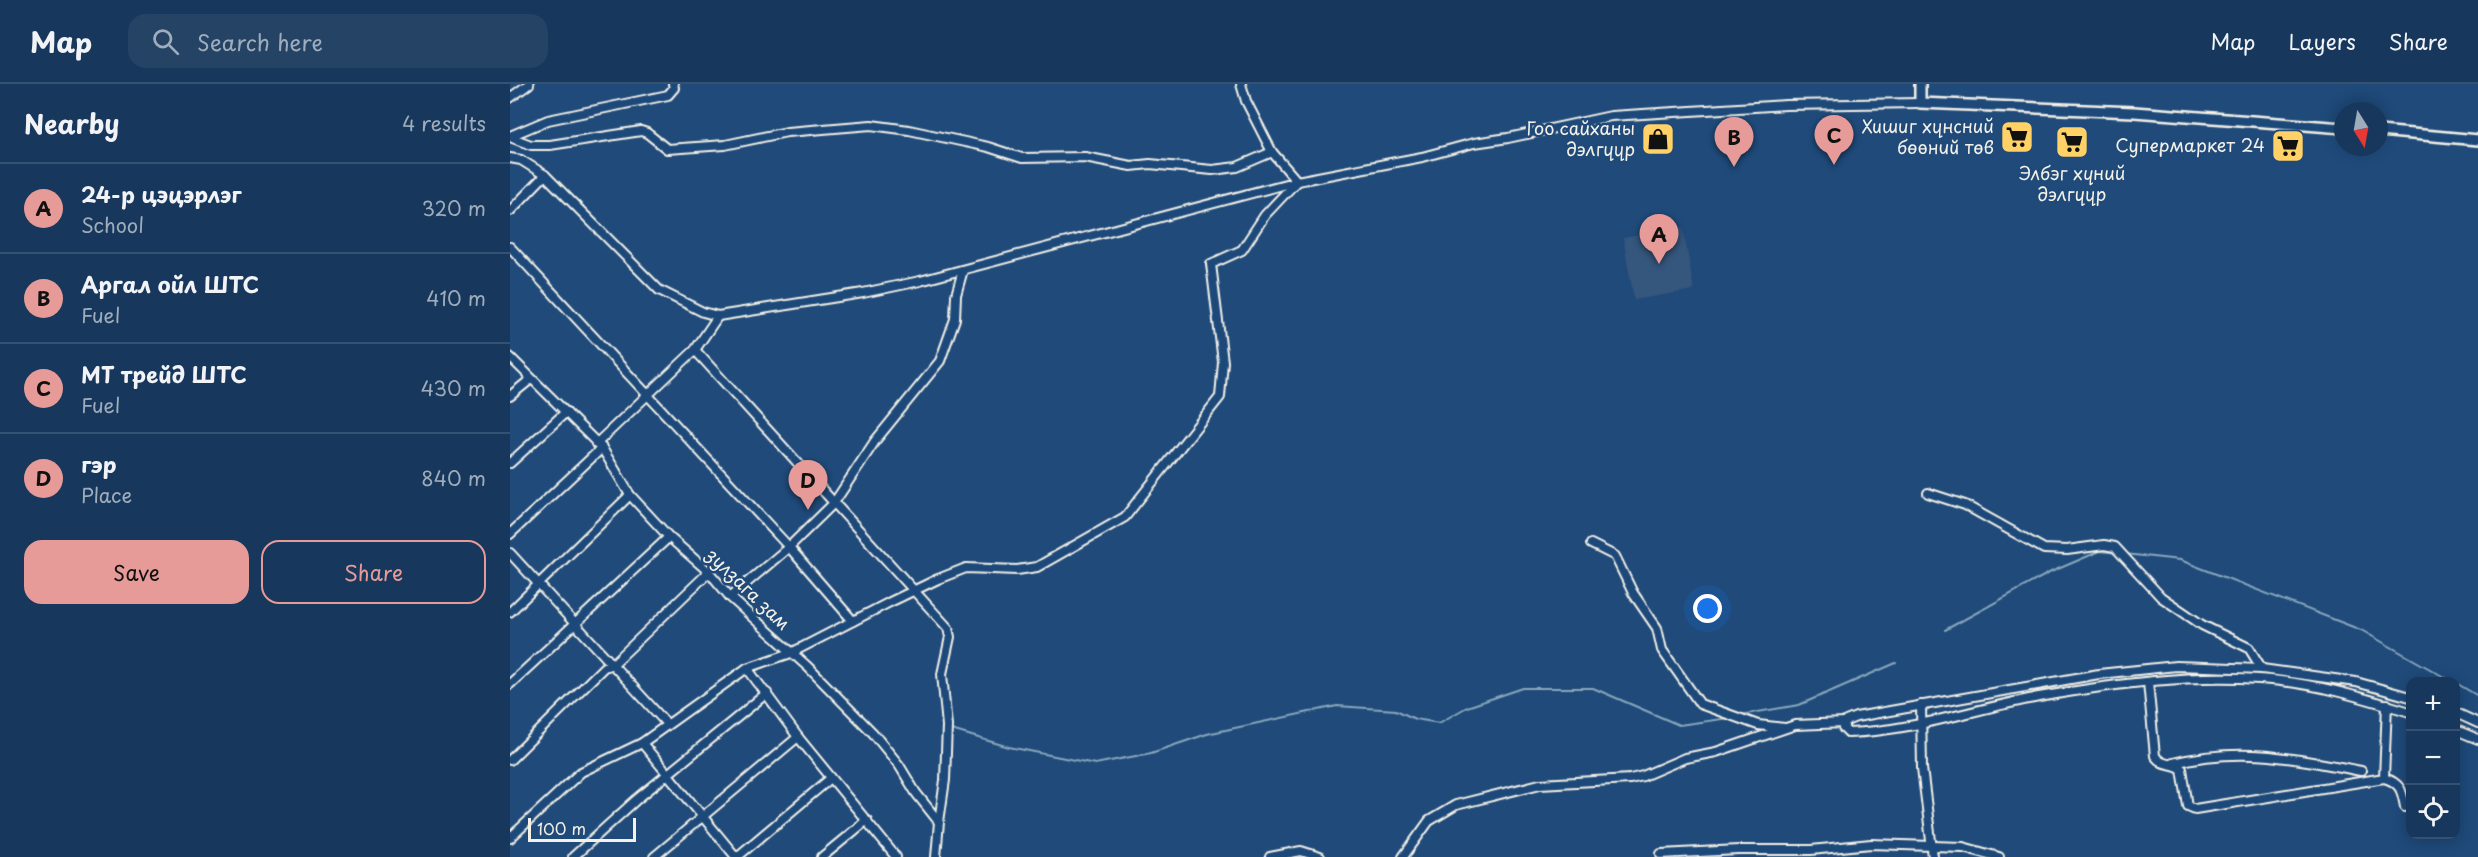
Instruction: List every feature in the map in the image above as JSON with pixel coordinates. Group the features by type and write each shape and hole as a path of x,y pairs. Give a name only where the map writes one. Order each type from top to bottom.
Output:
{"street":[{"path":"510,98 529,84"},
{"path":"510,136 548,120 668,95 674,88 673,84"},
{"path":"1242,84 1246,101 1272,152 1298,181"},
{"path":"1920,84 1920,103"},
{"path":"510,158 521,160 545,175 658,290 703,312 718,316 863,293 963,270 1298,181 1611,116 1786,105 1920,103 2134,112 2334,127"},
{"path":"510,136 531,145 549,145 641,131 667,149 724,145 787,132 887,126 988,147 1022,158 1085,157 1131,166 1150,164 1212,170 1237,167 1272,152"},
{"path":"2388,132 2478,140"},
{"path":"510,211 545,175"},
{"path":"510,838 581,772 642,743 747,668 791,653 914,590 966,568 1017,570 1037,567 1125,517 1220,397 1223,362 1211,264 1242,250 1265,215 1298,181"},
{"path":"510,248 789,547 853,621"},
{"path":"730,597 789,547 834,503 875,441 940,361 955,320 956,295 963,270"},
{"path":"510,534 695,350 718,316"},
{"path":"695,350 948,627 950,637 942,674 946,726 945,780 936,857"},
{"name":"зулзага зам","path":"510,357 599,446 630,495 669,537 709,572 730,597 808,667 873,733 899,765 916,793 939,822"},
{"path":"510,396 531,380"},
{"path":"510,463 566,412"},
{"path":"1928,494 1965,505 2044,549 2067,550 2104,545 2115,547 2161,597 2202,625 2249,648 2262,669"},
{"path":"510,612 630,495"},
{"path":"510,684 669,537"},
{"path":"1591,544 1615,556 1633,593 1657,628 1662,650 1700,704 1758,725 1786,729"},
{"path":"510,554 668,724"},
{"path":"510,760 603,667 613,664 709,572"},
{"path":"1403,857 1430,821 1456,805 1540,784 1630,779 1684,758 1716,752 1795,725 1845,723 1856,717 2099,674 2176,666 2262,669 2356,682 2406,696"},
{"path":"747,668 798,737 896,857"},
{"path":"1845,723 1843,728 1848,733 1920,725 2044,696 2170,679 2259,679 2342,691 2406,711"},
{"path":"2148,682 2155,756 2159,762 2166,765 2177,765 2182,769 2188,806 2195,809 2384,778 2398,783 2405,807"},
{"path":"573,857 636,800 670,775 767,693"},
{"path":"2384,778 2387,704"},
{"path":"1921,705 1922,768 1933,857"},
{"path":"2460,715 2478,723"},
{"path":"2458,731 2478,739"},
{"path":"654,857 798,737"},
{"path":"642,743 670,775 702,818 737,857 831,778"},
{"path":"2166,765 2198,757 2227,754 2272,754 2361,771"},
{"path":"822,857 867,820"},
{"path":"1661,854 1738,850 1811,850 1871,844 1963,848 1999,857"},
{"path":"1270,857 1301,851 1320,857"}],"shaded area":[{"path":"1683,227 1694,290 1634,300 1623,238"}],"waterway":[{"path":"1945,630 2051,572 2100,551 2117,553"},
{"path":"2125,554 2180,560 2361,630 2444,677"},
{"path":"1740,715 1799,705 1896,663"},
{"path":"2460,685 2478,696"},
{"path":"948,729 1009,747 1095,764 1151,753 1207,734 1337,706 1396,710 1415,719 1439,723 1467,707 1523,688 1593,688 1679,725 1729,718"}],"place":[{"name":"Хишиг хүнсний бөөний төв","path":"2017,137"},
{"name":"Гоо сайханы дэлгүүр","path":"1658,139"},
{"name":"Элбэг хүний дэлгүүр","path":"2072,142"},
{"name":"Супермаркет 24","path":"2288,146"},
{"name":"МТ трейд ШТС","path":"1834,165"},
{"name":"Аргал ойл ШТС","path":"1734,167"},
{"name":"24-р цэцэрлэг","path":"1659,264"},
{"name":"гэр","path":"808,510"}]}
